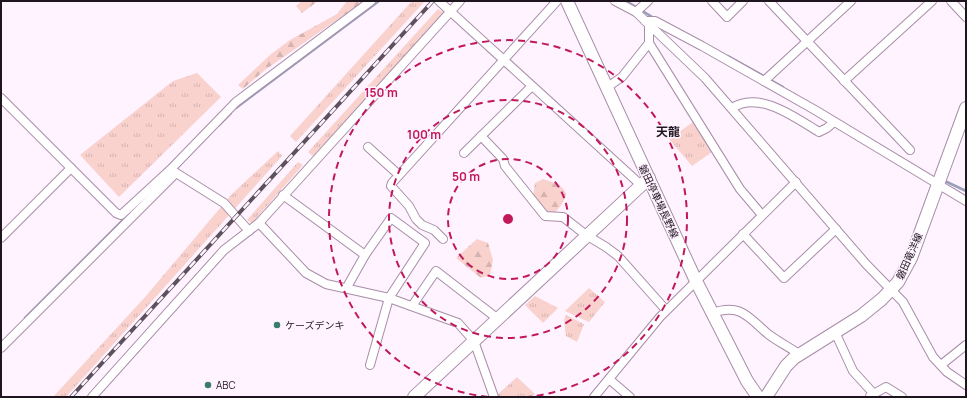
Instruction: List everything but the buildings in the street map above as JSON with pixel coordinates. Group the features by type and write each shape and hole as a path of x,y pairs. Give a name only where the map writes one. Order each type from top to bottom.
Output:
{"main road":[{"name":"磐田停車場長野線","path":"567,1 606,88 645,182 712,313 758,397"},
{"name":"磐田竜洋線","path":"766,397 786,366 799,354 861,316 892,290 911,258 966,108"},
{"path":"416,396 586,235 645,182"}],"street":[{"path":"1,348 173,172 236,102 371,1"},
{"path":"439,1 532,86 645,182"},
{"path":"92,397 224,250 259,223 460,1"},
{"path":"443,239 434,230 422,225 409,206 391,186 399,175 557,1"},
{"path":"615,1 636,12 705,78 866,264 892,290 910,312 928,349 941,365 956,379 966,385"},
{"path":"636,12 648,1"},
{"path":"712,1 727,16 743,1"},
{"path":"764,81 851,1"},
{"path":"844,81 932,1"},
{"path":"951,1 966,17"},
{"path":"774,2 807,41 910,150"},
{"path":"647,23 655,21 764,81 966,201"},
{"path":"647,23 649,42 740,189 762,215"},
{"path":"606,88 622,77 649,42"},
{"path":"464,153 532,86"},
{"path":"1,98 116,213 121,215 173,172"},
{"path":"732,108 738,104 765,103 782,110 819,132 834,122"},
{"path":"481,136 503,159 505,166 544,216 563,217 586,235 618,256 666,310"},
{"path":"368,147 399,175"},
{"path":"1,238 71,168"},
{"path":"173,172 224,203 249,231"},
{"path":"594,397 666,310 796,182"},
{"path":"283,195 365,255"},
{"path":"347,287 365,255 391,218 425,243 389,298 370,365"},
{"path":"259,223 306,273 326,284 347,287 389,298 458,323 474,342 494,397"},
{"path":"743,234 784,278 836,229"},
{"path":"412,306 436,271 498,319"},
{"path":"712,313 726,308 749,315 769,335 799,354"},
{"path":"835,332 853,371 871,395 886,387 902,397"},
{"path":"941,365 966,345"},
{"path":"609,379 630,397"}],"green space":[{"path":"302,1 318,1 302,13 296,6"},
{"path":"347,1 364,1 265,70 243,89 238,85 270,55 290,40 337,14"},
{"path":"412,1 425,1 296,142 290,136"},
{"path":"438,9 444,13 313,156 308,152"},
{"path":"197,73 221,97 119,197 80,155 173,81"},
{"path":"696,120 715,150 692,166 669,139"},
{"path":"278,151 282,156 66,397 53,397 146,296 231,195"},
{"path":"298,162 303,165 252,223 247,220"},
{"path":"543,179 560,186 566,193 562,203 552,216 543,214 533,197 535,183"},
{"path":"477,239 488,243 493,260 490,275 481,278 456,258"},
{"path":"589,288 605,302 589,322 565,311"},
{"path":"535,296 558,308 543,323 525,305"},
{"path":"566,315 584,324 577,342 566,336 564,320"},
{"path":"517,377 535,394 533,397 495,397"}],"waterway":[{"path":"236,108 379,1"},
{"path":"626,1 654,18"},
{"path":"728,56 783,87"},
{"path":"219,125 231,113"},
{"path":"947,182 966,191"},
{"path":"25,318 129,214"}],"railway":[{"path":"71,397 433,1"}],"place":[{"name":"ケーズデンキ","path":"277,325"},
{"name":"ABC","path":"208,385"}],"district":[{"name":"天龍","path":"668,132"}]}
